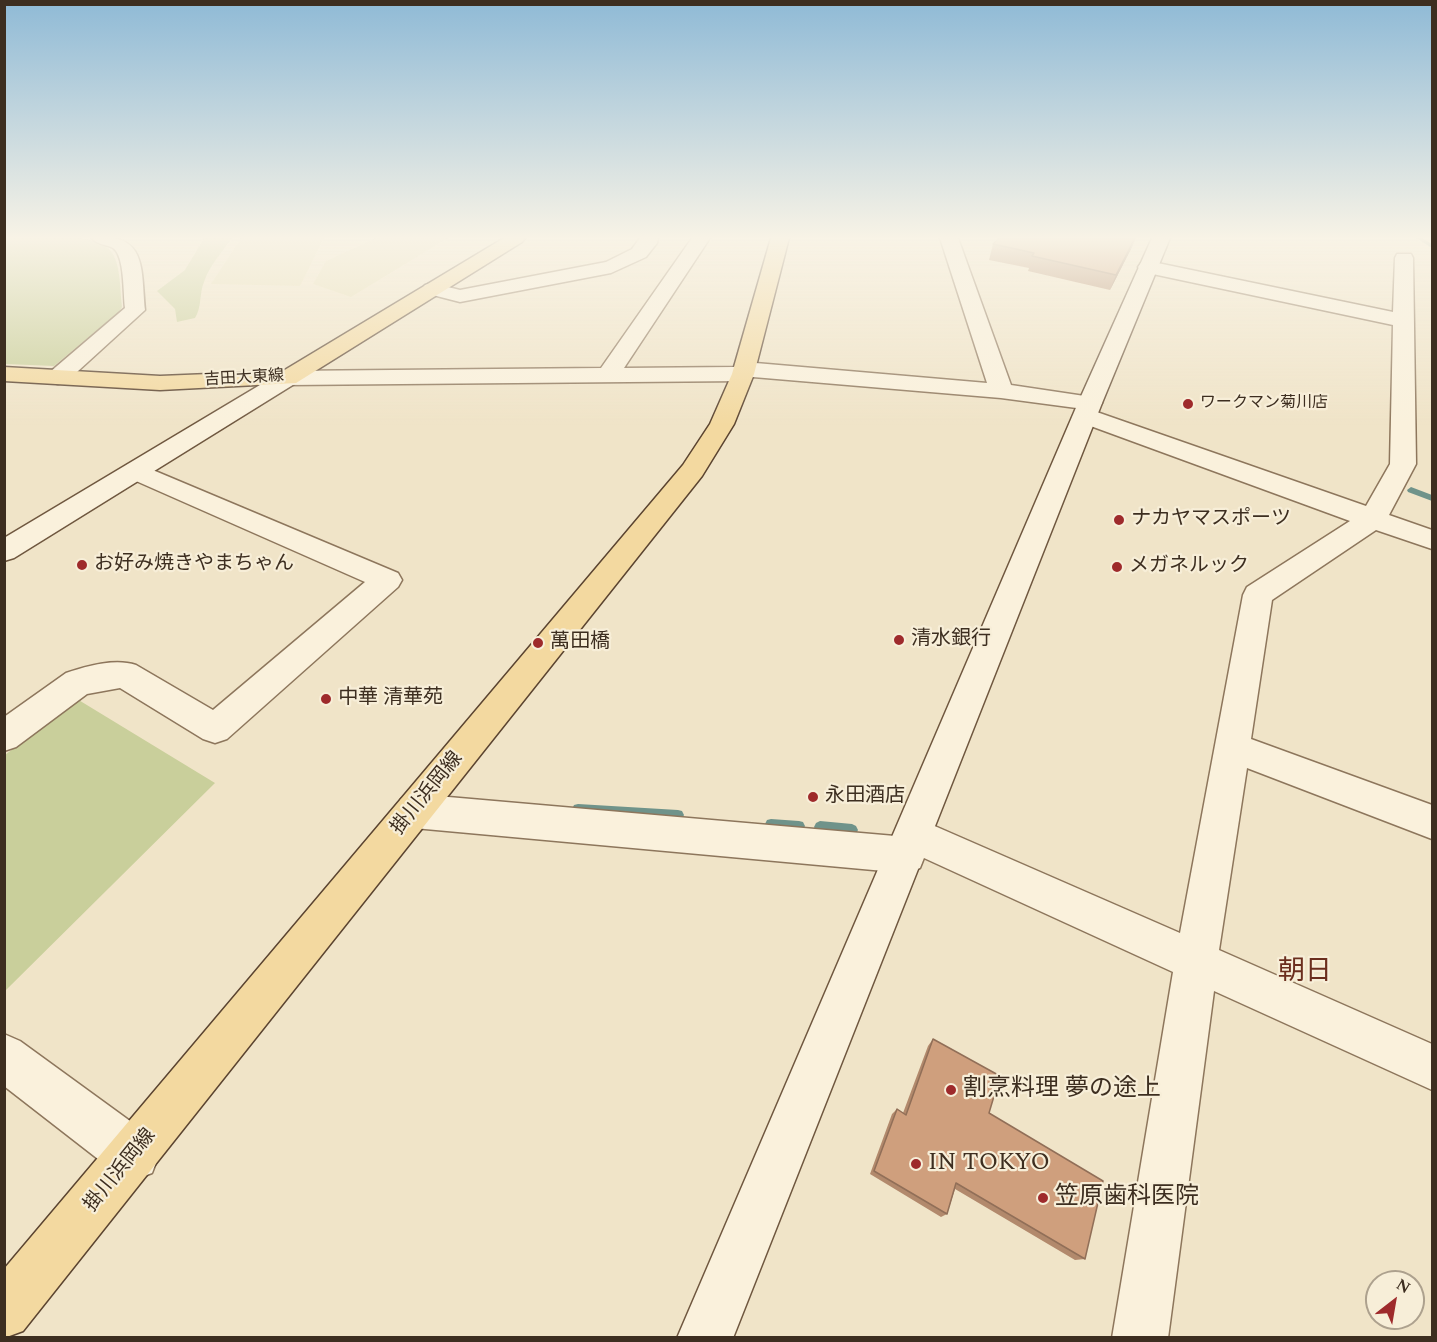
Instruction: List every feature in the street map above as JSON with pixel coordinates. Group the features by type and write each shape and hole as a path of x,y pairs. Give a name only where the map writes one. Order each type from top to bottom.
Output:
{"main road":[{"name":"吉田大東線","path":"4,374 160,382 288,378 413,301"},
{"name":"掛川浜岡線","path":"4,1312 693,470 722,424 743,372 763,301"}],"street":[{"path":"58,376 135,310 134,301"},
{"path":"608,375 658,301"},
{"path":"970,301 1001,391"},
{"path":"705,1338 1134,301"},
{"path":"1330,301 1404,321"},
{"path":"1140,1338 1196,963 1258,595 1373,519 1403,464 1404,301"},
{"path":"4,552 288,378 743,372 1001,391 1088,410 1432,540"},
{"path":"4,737 78,682 124,674 215,729 387,580 136,471"},
{"path":"1232,747 1432,822"},
{"path":"414,811 910,845 1196,963 1432,1067"},
{"path":"4,1057 134,1155"}],"green space":[{"path":"5,301 121,301 122,307 119,312 54,366 5,364"},
{"path":"167,301 200,301 195,318 177,322 175,309"},
{"path":"77,699 215,783 5,991 5,755"}],"building":[{"path":"933,1039 1000,1076 989,1113 1103,1181 1085,1259 956,1183 947,1214 874,1171 897,1109 906,1115"}],"waterway":[{"path":"1411,490 1432,498"},
{"path":"578,809 678,815"},
{"path":"771,824 799,826"},
{"path":"820,827 852,830"}],"place":[{"name":"ワークマン菊川店","path":"1188,404"},
{"name":"ナカヤマスポーツ","path":"1119,520"},
{"name":"お好み焼きやまちゃん","path":"82,565"},
{"name":"メガネルック","path":"1117,567"},
{"name":"清水銀行","path":"899,640"},
{"name":"萬田橋","path":"538,643"},
{"name":"中華 清華苑","path":"326,699"},
{"name":"永田酒店","path":"813,797"},
{"name":"割烹料理 夢の途上","path":"951,1090"},
{"name":"IN TOKYO","path":"916,1164"},
{"name":"笠原歯科医院","path":"1043,1198"}],"district":[{"name":"朝日","path":"1305,974"}]}
